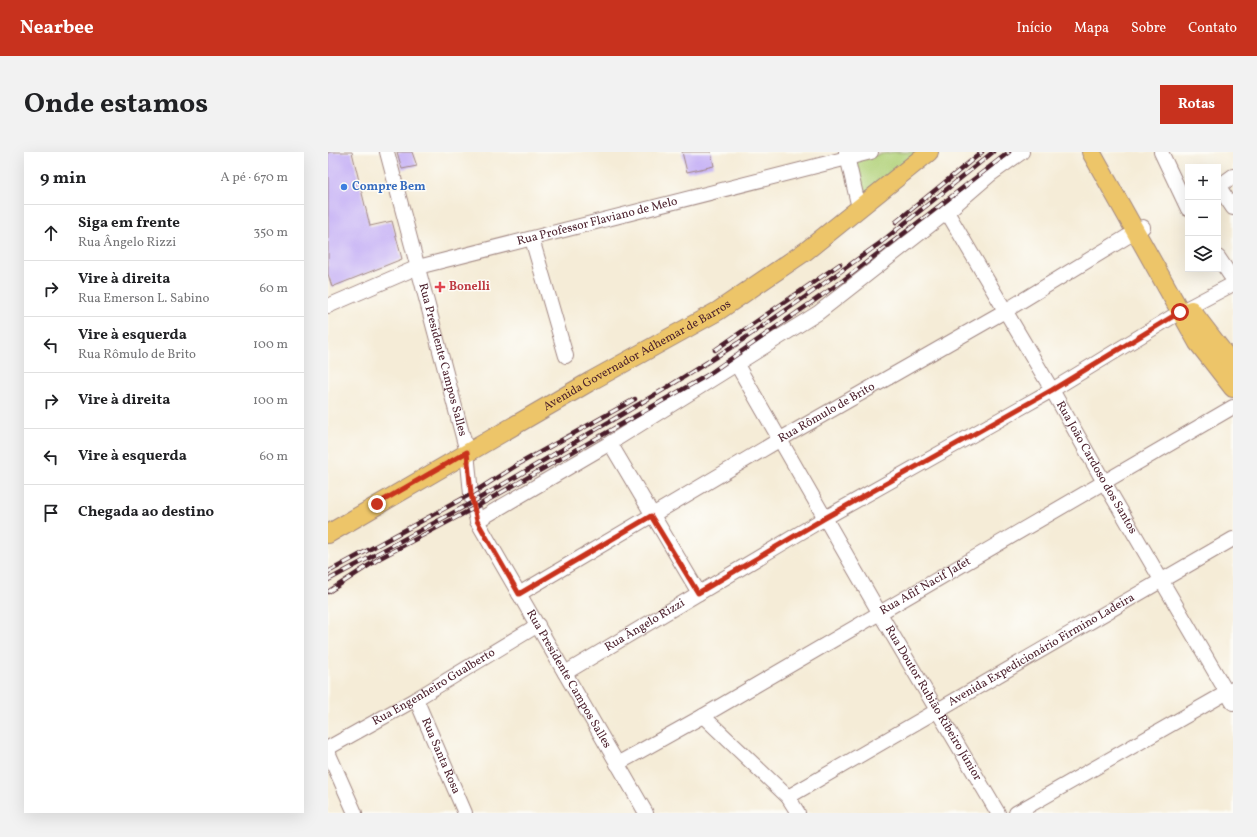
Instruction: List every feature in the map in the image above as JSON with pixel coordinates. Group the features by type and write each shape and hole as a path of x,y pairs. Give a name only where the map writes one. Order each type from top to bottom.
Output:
{"main road":[{"name":"Avenida Governador Adhemar de Barros","path":"328,534 591,381 718,311 806,252 929,152"},
{"path":"1091,152 1139,229 1185,310 1198,343 1233,388"},
{"path":"1101,152 1139,229"},
{"path":"1185,310 1233,364"}],"street":[{"name":"Rua Presidente Campos Salles","path":"387,152 467,452 471,494 477,521 646,813"},
{"name":"Rua Professor Flaviano de Melo","path":"328,306 418,267 532,239 847,155 871,152"},
{"path":"477,521 610,443 818,313 947,212 991,174 1022,152"},
{"path":"1161,152 1185,203"},
{"path":"847,155 859,208"},
{"path":"1221,185 1233,176"},
{"path":"1221,191 1233,208"},
{"name":"Rua João Cardoso dos Santos","path":"947,212 1004,311 1052,390 1104,482 1231,695"},
{"name":"Rua Rômulo de Brito","path":"519,594 779,440 1004,311 1139,229"},
{"path":"532,239 566,356"},
{"path":"1221,262 1232,280"},
{"name":"Rua Ângelo Rizzi","path":"565,673 825,518 1052,390 1232,280"},
{"name":"Rua Doutor Rubião Ribeiro Júnior","path":"737,365 937,712 998,813"},
{"name":"Rua Afif Nacif Jafet","path":"617,764 703,716 1233,407"},
{"path":"610,443 651,516 698,593"},
{"name":"Avenida Expedicionário Firmino Ladeira","path":"788,797 1233,539"},
{"name":"Rua Engenheiro Gualberto","path":"328,748 416,699 538,625"},
{"path":"1016,813 1231,695"},
{"name":"Rua Santa Rosa","path":"416,699 465,813"},
{"path":"703,716 788,797 798,813"},
{"path":"328,752 355,813"}],"green space":[{"path":"893,152 918,152 863,197 853,159"}],"building":[{"name":"Compre Bem","path":"328,152 352,152 370,226 392,221 402,259 332,287 328,274"},
{"path":"397,152 412,152 417,166 402,169"},
{"path":"682,152 711,152 714,166 687,172"}],"railway":[{"path":"896,222 982,152"},
{"path":"328,580 473,502 663,390 738,343 880,243 993,152"},
{"path":"328,592 380,558 474,508 706,376 841,282 1009,152"},
{"path":"715,350 840,264"},
{"path":"328,572 471,494 517,465 635,399"}],"place":[{"name":"Compre Bem","path":"344,187"},
{"name":"Bonelli","path":"440,287"}],"route":[{"path":"377,504 467,452 471,494 477,521 519,594 651,516 698,593 825,518 1052,390 1180,312"}]}
